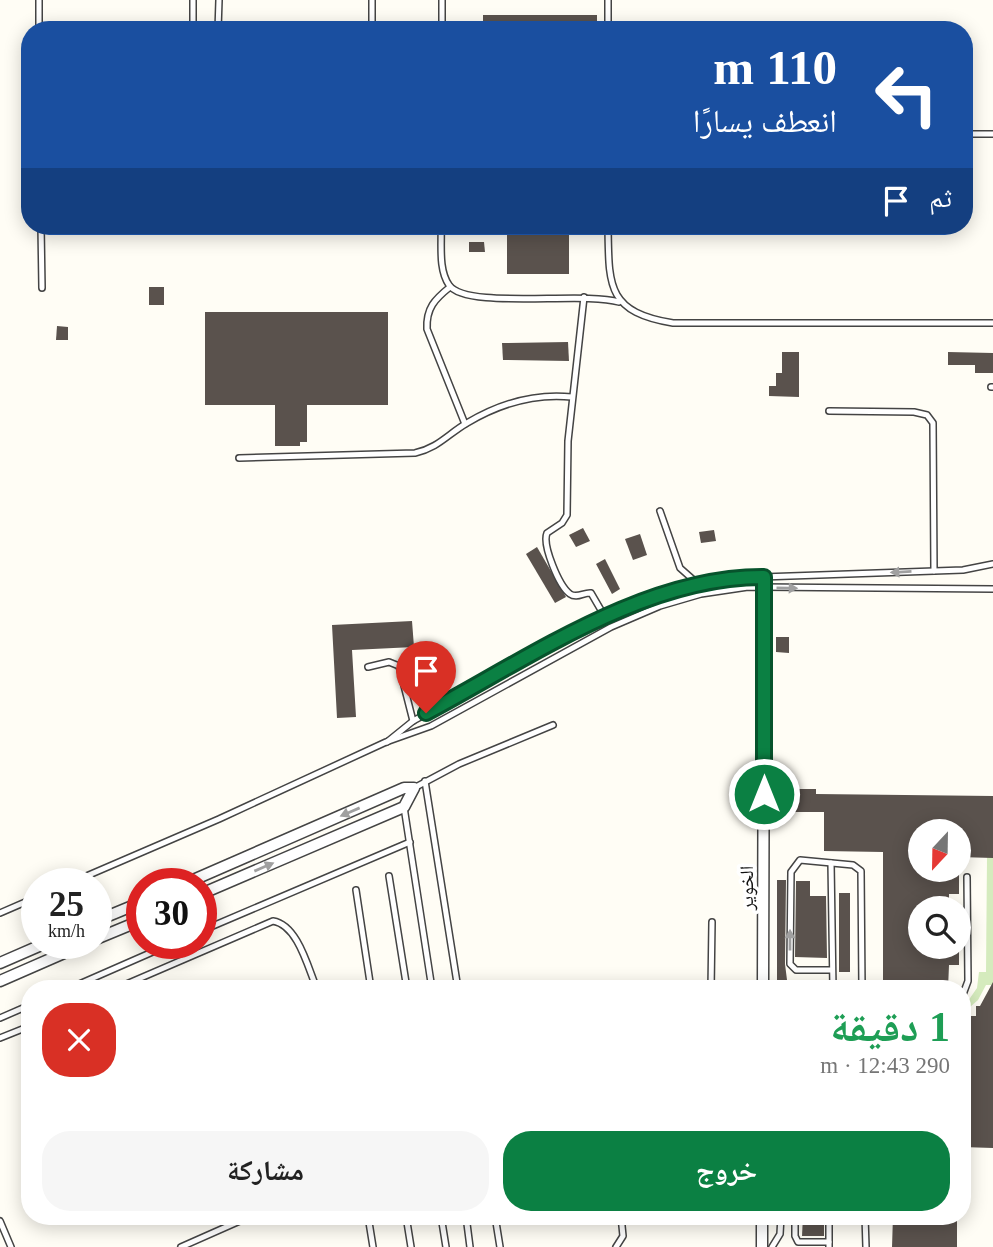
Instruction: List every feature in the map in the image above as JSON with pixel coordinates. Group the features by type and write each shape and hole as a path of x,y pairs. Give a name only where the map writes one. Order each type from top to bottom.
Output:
{"street":[{"name":"الخوير","path":"763,980 765,655"},
{"path":"217,870 404,788 414,788 404,807 217,887"},
{"path":"0,963 21,954"},
{"path":"0,981 50,959"},
{"path":"762,1225 762,1247"}],"lane":[{"path":"39,0 39,21"},
{"path":"193,0 193,21"},
{"path":"218,21 219,0"},
{"path":"372,0 372,21"},
{"path":"442,0 442,21"},
{"path":"608,0 608,21"},
{"path":"973,134 993,134"},
{"path":"41,235 42,288"},
{"path":"441,235 442,265 450,287 469,297 584,297 620,302 648,318 673,323 993,323"},
{"path":"608,235 609,276 620,302"},
{"path":"450,287 433,301 427,329 465,424"},
{"path":"584,297 566,464 567,515 562,523 547,533 544,545 568,592 577,596 591,593 605,617"},
{"path":"240,458 415,453 443,442 465,424 520,400 547,396 572,397"},
{"path":"829,411 914,412 927,415 933,423 933,571"},
{"path":"660,512 680,568 697,583"},
{"path":"386,742 413,721 605,617 646,599 697,583 764,577 963,570 993,564"},
{"name":"الخوير","path":"764,577 765,655"},
{"path":"105,868 386,742 431,726 611,627 641,614 709,593 764,587 993,589"},
{"path":"368,667 388,662 399,666 413,721"},
{"path":"414,788 553,724"},
{"path":"425,781 457,980"},
{"path":"404,807 431,980"},
{"path":"217,924 410,842"},
{"path":"832,970 796,970 790,961 792,868 804,859 856,866 862,875 862,980"},
{"path":"831,863 833,980"},
{"path":"389,876 406,980"},
{"path":"967,882 968,980"},
{"path":"356,890 370,980"},
{"path":"0,913 21,904"},
{"path":"136,980 273,921 281,922 292,933 313,980"},
{"path":"711,980 712,922"},
{"path":"89,980 136,959"},
{"path":"0,1018 21,1009"},
{"path":"0,1038 21,1030"},
{"path":"0,1221 11,1247"},
{"path":"181,1247 231,1225"},
{"path":"369,1225 373,1247"},
{"path":"407,1225 411,1247"},
{"path":"442,1225 446,1247"},
{"path":"467,1225 470,1247"},
{"path":"496,1225 500,1247"},
{"path":"616,1247 623,1236 622,1225"},
{"path":"772,1247 780,1234 780,1225"},
{"path":"795,1225 798,1242 829,1244 829,1225"},
{"path":"865,1225 866,1247"}],"green space":[{"path":"987,857 993,858 993,985 986,985 978,1000 971,1006 971,997 977,988 979,972 986,972"}],"building":[{"path":"483,15 597,15 597,21 483,21"},
{"path":"507,235 569,235 569,274 507,274"},
{"path":"469,242 484,242 485,252 469,252"},
{"path":"149,287 164,287 164,305 149,305"},
{"path":"205,312 388,312 388,405 307,405 307,442 300,442 300,446 275,446 275,405 205,405"},
{"path":"57,326 68,327 68,340 56,340"},
{"path":"568,342 569,361 503,360 502,343"},
{"path":"782,352 799,352 799,397 769,396 769,386 776,386 776,373 782,373"},
{"path":"948,352 993,353 993,373 975,373 975,365 948,365"},
{"path":"583,528 590,541 576,547 569,535"},
{"path":"714,530 716,541 701,543 699,532"},
{"path":"640,534 647,555 633,560 625,539"},
{"path":"537,547 566,597 555,603 526,554"},
{"path":"605,559 620,589 612,594 596,564"},
{"path":"412,621 414,647 352,650 356,717 337,718 332,625"},
{"path":"776,637 789,637 789,653 776,652"},
{"path":"795,789 816,789 816,794 993,796 993,858 971,857 971,819 908,819 908,882 959,882 959,894 908,896 908,959 959,959 959,965 949,965 948,980 883,980 883,852 824,851 824,812 795,812"},
{"path":"777,880 786,880 787,980 777,980"},
{"path":"796,881 810,881 810,896 826,896 827,958 795,957"},
{"path":"839,893 850,893 850,972 839,972"},
{"path":"993,982 993,1148 971,1147 971,1016 976,1016 976,1006 980,1006"},
{"path":"803,1225 824,1225 824,1236 802,1236"},
{"path":"893,1225 957,1225 957,1247 892,1247"}],"route":[{"path":"426,713 628,606 697,583 764,577 764,794"}]}
